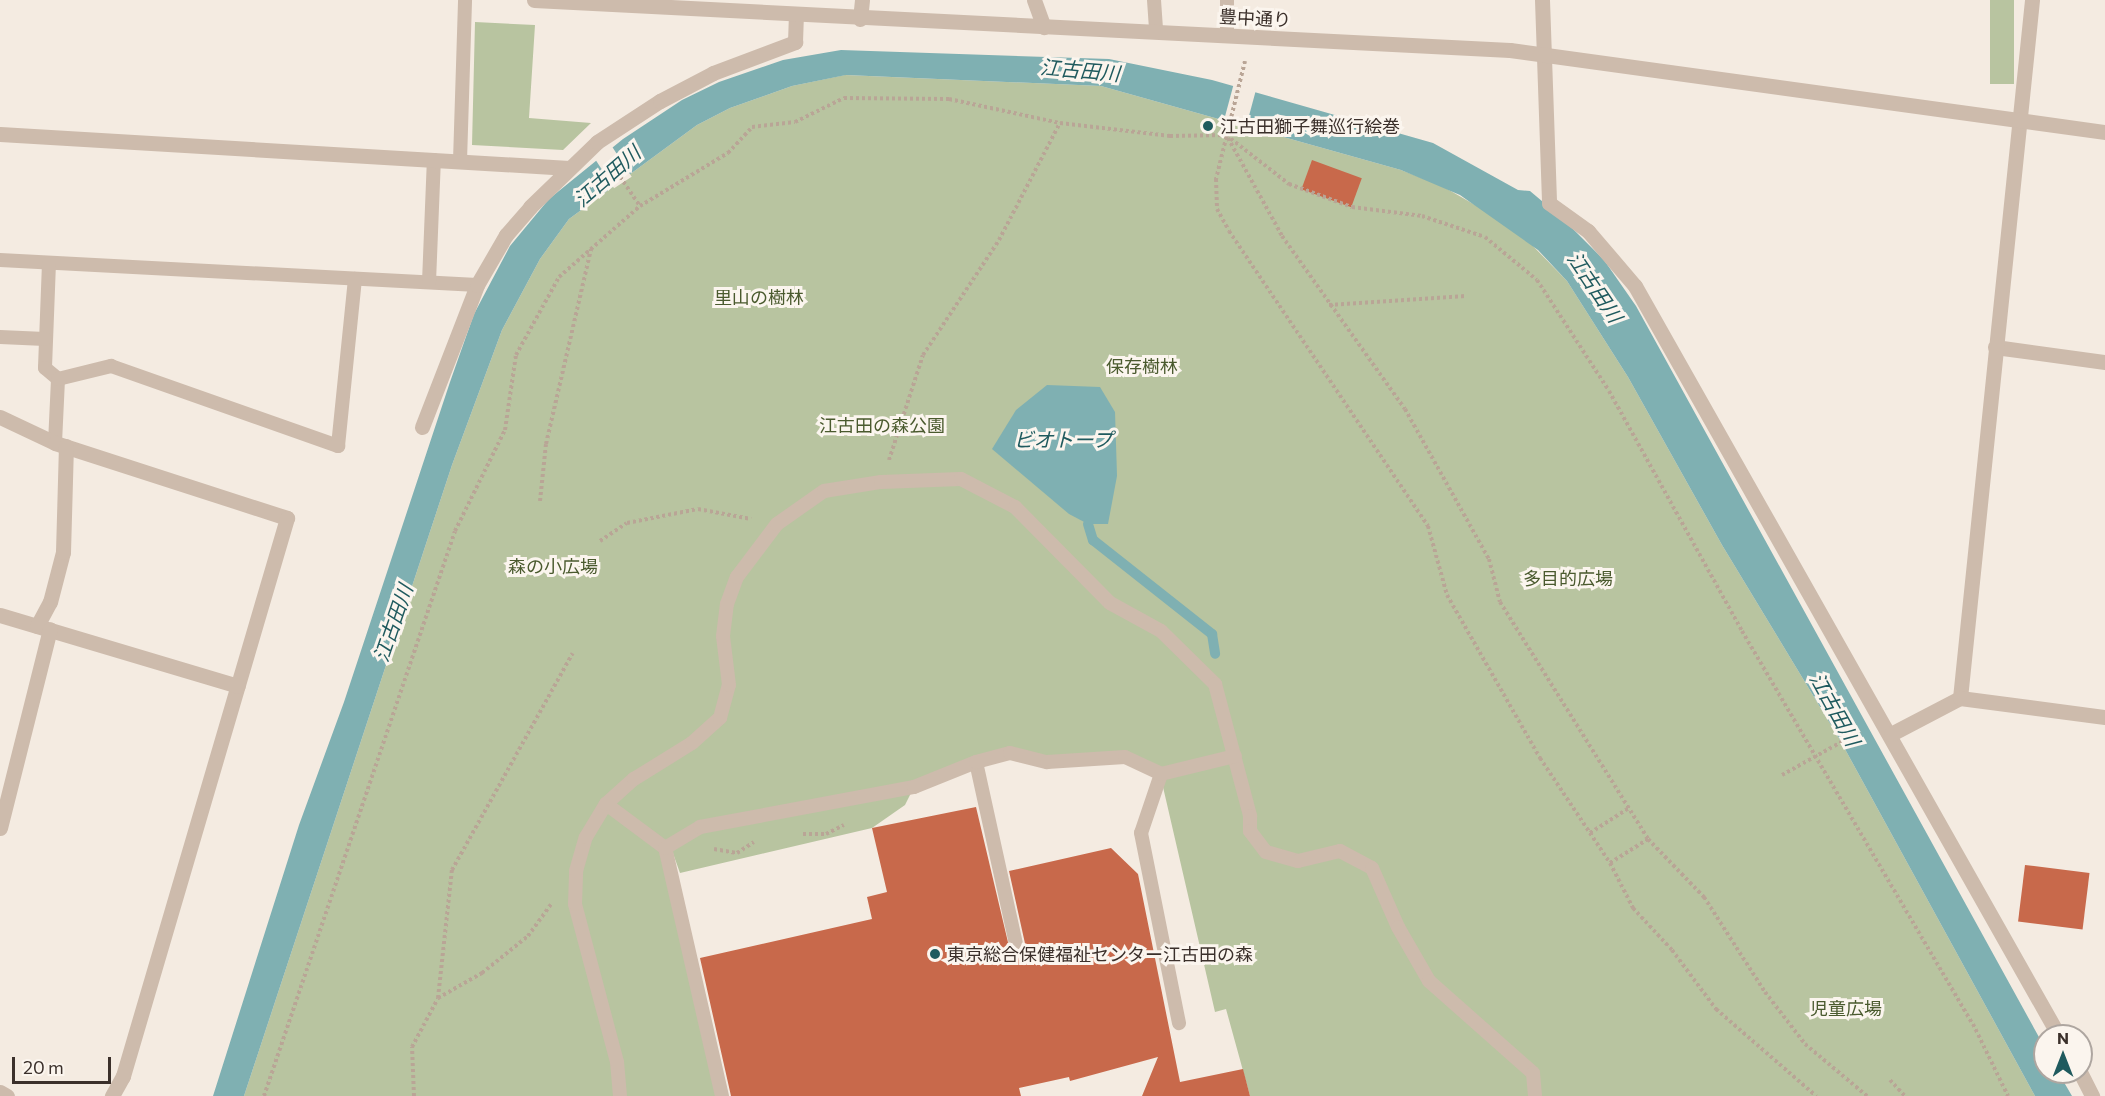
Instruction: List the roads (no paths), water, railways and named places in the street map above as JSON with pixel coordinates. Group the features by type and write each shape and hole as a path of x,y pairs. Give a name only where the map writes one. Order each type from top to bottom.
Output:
{"street":[{"name":"豊中通り","path":"534,0 1543,54 2105,132"},
{"path":"860,19 862,0"},
{"path":"1034,0 1044,27"},
{"path":"1542,0 1549,203 1588,231 1635,286 1891,734 2053,1024"},
{"path":"1960,698 2032,0"},
{"path":"422,428 477,285 506,235 569,168 597,142 660,101 713,74 795,42 796,15"},
{"path":"0,134 569,168"},
{"path":"1995,347 2105,362"},
{"path":"0,417 60,444 287,518 123,1076 112,1096"},
{"path":"0,828 44,627 63,552 60,444"},
{"path":"0,615 238,686"},
{"path":"1891,734 1960,698 2105,717"},
{"path":"0,1092 7,1096"}],"lane":[{"path":"460,161 465,0"},
{"path":"1154,0 1156,32"},
{"path":"1227,0 1227,36"},
{"path":"429,282 434,160"},
{"path":"0,260 477,285"},
{"path":"49,262 45,368 58,379 60,444"},
{"path":"58,379 111,366 338,446 355,279"},
{"path":"0,337 45,339"},
{"path":"620,1096 617,1062 575,904 576,871 586,837 606,804 634,779 692,744 720,718 729,685 723,636 727,604 737,577 777,524 824,491 881,482 961,479 1015,507 1110,603 1161,631 1215,684 1250,816 1250,831 1266,852 1298,861 1340,851 1372,868 1398,927 1429,981 1533,1073 1535,1096"},
{"path":"665,848 700,827 914,788 976,762 1010,753 1047,762 1125,757 1161,774 1235,756"},
{"path":"976,762 1017,949"},
{"path":"1161,774 1141,833 1179,1023"},
{"path":"606,804 665,848 722,1096"}],"water":[{"name":"江古田川","path":"841,50 1109,59 1212,80 1433,143 1518,190 1530,191 1562,218 1604,260 1636,306 2033,1026 2033,1084 2065,1084 2072,1096 2035,1096 1840,740 1722,545 1628,377 1567,281 1538,250 1460,195 1401,170 1101,86 846,75 792,86 730,108 697,125 569,219 540,259 502,330 452,465 244,1096 213,1096 299,825 344,702 450,382 474,314 510,246 549,199 623,139 682,100 719,82 783,60"},
{"name":"ビオトープ","path":"1047,385 1100,387 1115,412 1117,476 1108,524 1088,524 1069,514 992,449 1016,410"}],"waterway":[{"path":"1088,524 1093,540 1212,634 1215,654"}],"place":[{"name":"江古田獅子舞巡行絵巻","path":"1208,126"},
{"name":"東京総合保健福祉センター江古田の森","path":"935,954"}],"park label":[{"name":"里山の樹林","path":"759,297"},
{"name":"保存樹林","path":"1142,366"},
{"name":"江古田の森公園","path":"882,425"},
{"name":"森の小広場","path":"553,566"},
{"name":"多目的広場","path":"1568,578"},
{"name":"児童広場","path":"1846,1008"}]}
